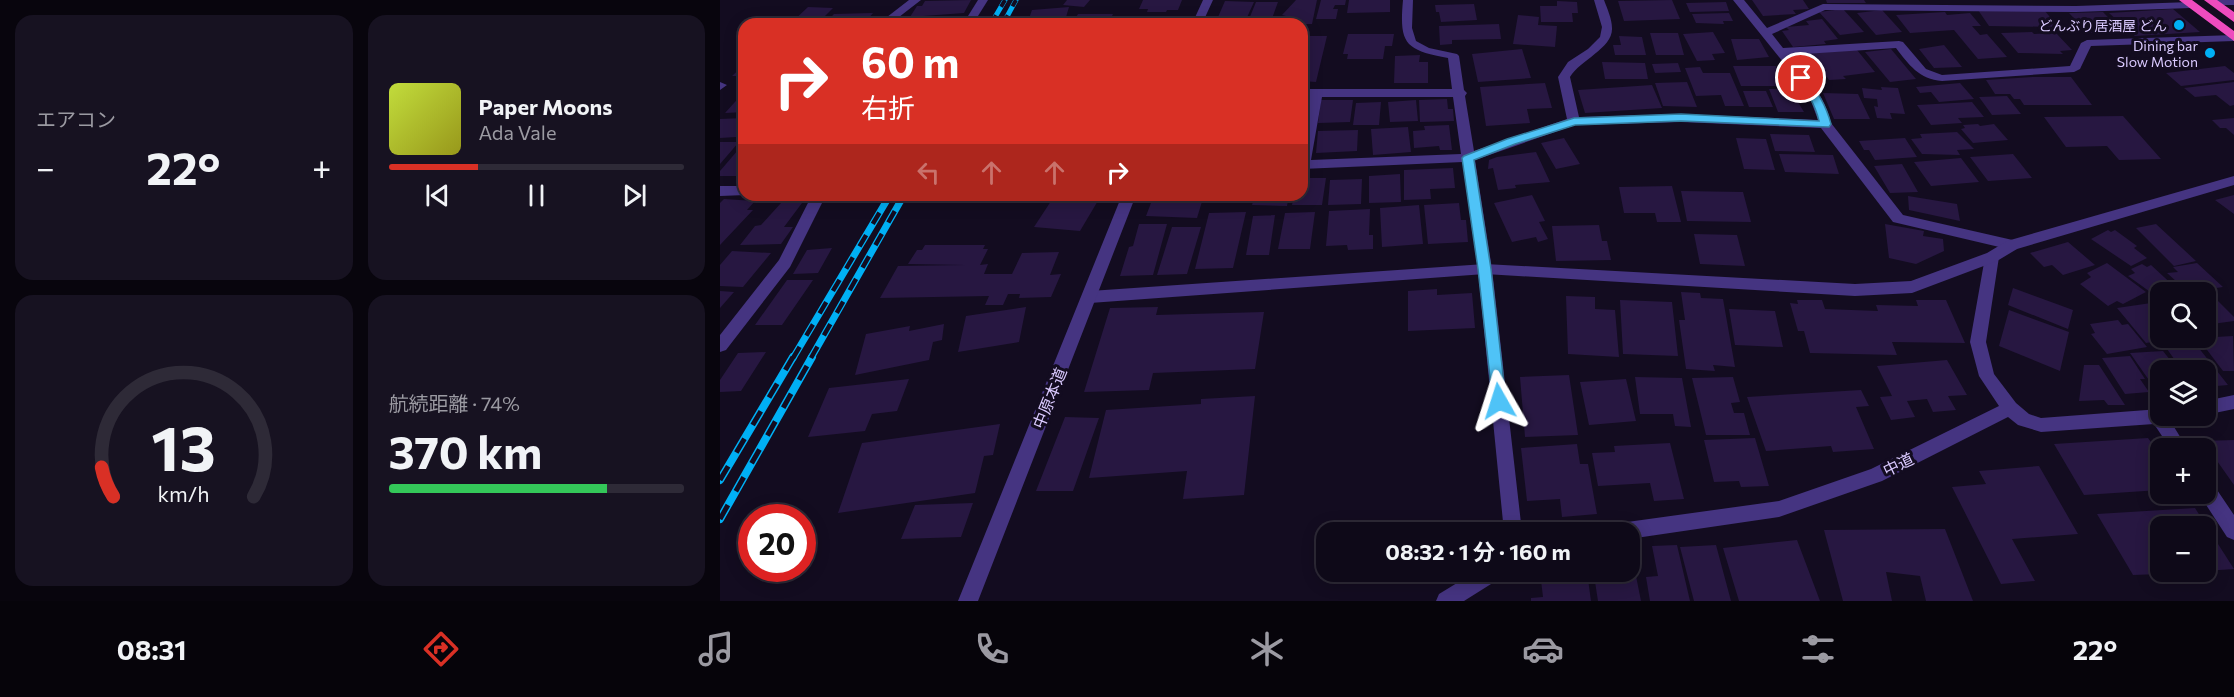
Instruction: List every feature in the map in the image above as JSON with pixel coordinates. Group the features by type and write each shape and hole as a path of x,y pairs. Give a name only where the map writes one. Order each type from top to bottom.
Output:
{"highway":[{"path":"2188,2 2234,38"},
{"path":"2212,2 2234,18"}],"street":[{"path":"891,18 915,0"},
{"path":"972,18 983,0"},
{"path":"1200,18 1208,0"},
{"path":"1408,0 1407,35 1410,43 1418,49 1453,56 1461,93 1468,158 1485,269 1512,522"},
{"path":"1574,121 1564,77 1572,64 1592,51 1605,38 1607,27 1599,0"},
{"path":"1738,0 1813,92 1825,124 1898,219 2012,244"},
{"path":"1765,33 1823,7 2076,9 2188,2"},
{"path":"2212,2 2234,2"},
{"path":"1781,52 1899,44 1922,73 1932,78 1942,78 2074,69 2087,43 2234,38"},
{"path":"1308,93 1461,93"},
{"path":"1308,143 1317,93"},
{"path":"1308,165 1468,158 1511,141 1574,121 1681,118 1825,124"},
{"path":"1090,297 1485,269 1876,290 1912,287 1992,257 2012,244 2234,180"},
{"path":"720,191 738,191"},
{"path":"720,346 785,263 816,201"},
{"name":"中原本道","path":"968,601 1127,201"},
{"path":"1992,257 1978,342 1987,376 2010,408 2024,420 2041,425 2150,417"},
{"path":"2216,406 2234,402"},
{"name":"中道","path":"1640,529 1779,508 1876,475 2010,408"},
{"path":"2216,504 2234,531"},
{"path":"1446,601 1476,582"}],"building":[{"path":"971,0 964,13 910,17 917,6 922,6 925,1"},
{"path":"1067,0 1090,0 1084,7 1063,5"},
{"path":"1143,0 1182,0 1178,10 1147,12 1148,9 1139,9"},
{"path":"1296,0 1317,0 1312,24 1308,24 1308,18 1282,15"},
{"path":"1321,0 1346,0 1345,5 1335,5 1333,9 1338,9 1336,19 1316,19"},
{"path":"1349,0 1390,0 1390,12 1347,13"},
{"path":"1672,0 1680,19 1624,21 1618,1"},
{"path":"1752,0 1803,0 1809,9 1793,10 1796,14 1763,16"},
{"path":"1826,0 1864,0 1866,3 1827,3"},
{"path":"1225,1 1254,2 1247,18 1218,18"},
{"path":"1557,1 1577,2 1578,13 1572,13 1573,22 1541,22 1540,6 1557,6"},
{"path":"1256,2 1278,2 1272,18 1249,18"},
{"path":"1726,2 1729,11 1690,12 1686,3"},
{"path":"1474,4 1477,20 1441,22 1435,5"},
{"path":"808,7 833,8 823,18 796,18"},
{"path":"1069,7 1066,18 1029,18 1032,10"},
{"path":"1843,9 1864,32 1840,35 1819,12"},
{"path":"2173,9 2200,32 2135,36 2109,13"},
{"path":"1882,10 1902,32 1876,35 1857,13"},
{"path":"1978,10 2045,11 2058,27 1989,26"},
{"path":"1945,12 1947,15 1970,13 1981,26 1972,26 1980,35 1987,34 2007,57 1978,59 1954,30 1910,33 1896,15"},
{"path":"2103,12 2123,33 2088,33 2069,13"},
{"path":"873,13 869,18 830,18 834,14"},
{"path":"1729,13 1733,21 1723,21 1724,24 1696,23 1692,14"},
{"path":"1078,14 1113,14 1111,18 1076,18"},
{"path":"1518,15 1539,17 1538,25 1557,26 1555,47 1513,44"},
{"path":"1121,17 1175,18 1120,18"},
{"path":"1822,19 1838,39 1824,41 1826,44 1793,47 1782,31 1789,30 1786,27 1809,25 1806,21"},
{"path":"1499,24 1501,39 1452,40 1452,44 1440,45 1439,26"},
{"path":"1713,32 1725,53 1712,54 1715,60 1697,61 1683,34"},
{"path":"2032,32 2034,34 2056,33 2072,50 2060,51 2063,54 2018,53 2001,33"},
{"path":"1650,33 1678,33 1684,55 1656,55"},
{"path":"1348,34 1394,34 1392,46 1385,46 1383,59 1347,59 1348,54 1343,54"},
{"path":"1308,36 1327,36 1316,82 1308,81"},
{"path":"1619,36 1642,37 1646,55 1615,55 1613,45 1621,45"},
{"path":"1731,39 1759,39 1769,57 1737,60"},
{"path":"1944,45 1962,67 1934,68 1919,49"},
{"path":"1522,49 1531,78 1478,82 1472,54"},
{"path":"1891,49 1916,79 1890,82 1865,52"},
{"path":"1857,50 1875,72 1843,76 1846,79 1829,80 1827,77 1817,78 1808,67 1819,66 1809,53"},
{"path":"1420,55 1419,62 1428,62 1428,83 1394,83 1395,56"},
{"path":"1602,62 1645,63 1648,79 1605,79"},
{"path":"1678,63 1681,72 1655,73 1652,64"},
{"path":"1733,66 1776,66 1784,86 1741,86"},
{"path":"2225,66 2234,73 2234,80 2181,86 2166,73"},
{"path":"1700,67 1703,73 1730,73 1744,106 1725,106 1721,95 1696,96 1685,68"},
{"path":"2071,77 2092,105 2024,105 2020,99 2014,99 2010,94 1995,94 1986,80"},
{"path":"1687,82 1697,107 1663,106 1655,83"},
{"path":"2234,82 2234,105 2230,106 2216,95 2195,97 2184,88"},
{"path":"1545,83 1552,108 1527,109 1530,123 1486,126 1480,87"},
{"path":"1960,83 1974,99 1939,102 1931,92 1920,93 1916,87"},
{"path":"1652,85 1662,108 1585,113 1578,90"},
{"path":"1881,87 1898,88 1905,114 1890,113 1892,119 1877,118 1874,106 1878,107 1877,99 1864,98 1862,88 1882,90"},
{"path":"1769,89 1790,89 1804,112 1778,112"},
{"path":"1743,91 1766,91 1773,107 1749,107"},
{"path":"1823,93 1858,94 1870,119 1834,119"},
{"path":"2007,96 2021,114 1992,115 1979,97"},
{"path":"738,99 738,112 725,113"},
{"path":"1447,99 1448,109 1453,109 1454,121 1420,122 1419,100"},
{"path":"1321,100 1353,100 1350,122 1318,123"},
{"path":"1416,100 1418,121 1390,122 1388,102"},
{"path":"1381,102 1379,125 1353,125 1356,103"},
{"path":"1972,102 1984,117 1958,118 1962,123 1931,125 1917,105"},
{"path":"2123,116 2161,159 2119,160 2107,146 2066,147 2044,117"},
{"path":"738,118 736,137 720,138 720,119"},
{"path":"2234,118 2234,135 2226,128 2220,128 2212,120"},
{"path":"1978,124 1980,126 1994,124 2008,140 1973,143 1961,129 1965,128 1963,125"},
{"path":"1449,125 1452,150 1440,150 1439,146 1414,148 1413,131 1425,130 1424,126"},
{"path":"1408,127 1411,152 1373,155 1371,129"},
{"path":"1358,130 1357,151 1316,153 1318,131"},
{"path":"1957,132 1974,149 1957,150 1960,155 1922,154 1911,139 1922,138 1920,134"},
{"path":"1770,134 1809,135 1815,152 1775,151"},
{"path":"1564,138 1580,164 1556,169 1541,143"},
{"path":"1736,138 1766,139 1775,170 1744,169"},
{"path":"1905,138 1917,157 1875,160 1869,150 1864,150 1859,141"},
{"path":"720,142 738,142 738,143 720,164"},
{"path":"738,150 738,176 720,176 720,171"},
{"path":"1536,152 1550,182 1515,185 1516,188 1498,190 1493,168 1488,169 1489,160"},
{"path":"1779,154 1833,155 1839,174 1785,172"},
{"path":"2013,154 2032,178 1988,181 1970,157"},
{"path":"1961,158 1979,182 1931,186 1914,162"},
{"path":"1902,164 1918,192 1890,193 1874,166"},
{"path":"1453,168 1455,188 1430,189 1431,199 1404,200 1404,170"},
{"path":"1400,174 1401,202 1369,203 1369,176"},
{"path":"1308,178 1326,178 1322,205 1292,205 1293,201 1308,201"},
{"path":"1362,179 1361,204 1328,205 1330,180"},
{"path":"1672,186 1681,222 1657,222 1655,213 1624,213 1619,187"},
{"path":"1681,191 1743,192 1751,222 1687,221"},
{"path":"1532,195 1545,221 1539,222 1548,239 1538,242 1536,237 1512,242 1494,203"},
{"path":"2234,195 2234,214 2215,200"},
{"path":"1908,196 1957,204 1960,221 1909,210"},
{"path":"724,199 755,201 747,210 753,210 720,245 720,203"},
{"path":"1051,201 1098,201 1080,231 1034,227"},
{"path":"1152,201 1202,201 1197,218 1146,216"},
{"path":"1253,201 1288,201 1287,206 1252,205"},
{"path":"781,203 802,203 784,227 793,227 781,244 740,245 755,226 761,225"},
{"path":"1459,203 1461,220 1466,220 1468,242 1428,244 1424,205"},
{"path":"1419,205 1423,244 1382,247 1380,208"},
{"path":"1370,209 1369,235 1373,235 1373,249 1348,250 1347,245 1326,246 1329,211"},
{"path":"1246,212 1233,268 1195,269 1209,213"},
{"path":"1315,212 1310,249 1278,249 1285,213"},
{"path":"1275,215 1269,255 1246,255 1253,216"},
{"path":"1139,224 1167,224 1153,275 1120,276 1129,247 1133,246"},
{"path":"1885,224 1924,231 1923,236 1943,239 1944,251 1916,264 1889,258"},
{"path":"2156,224 2196,261 2174,266 2136,228"},
{"path":"1599,225 1602,241 1607,241 1611,260 1556,261 1552,226"},
{"path":"1172,227 1201,227 1187,274 1157,275"},
{"path":"2108,230 2111,232 2115,230 2137,246 2134,248 2147,258 2131,266 2091,239"},
{"path":"1694,234 1737,235 1745,266 1700,264"},
{"path":"2068,242 2095,265 2063,275 2052,265 2044,267 2030,253"},
{"path":"925,245 985,245 983,249 988,249 980,265 988,264 984,274 1012,274 1022,253 1059,252 1050,275 1061,274 1051,297 1019,298 1020,294 1008,294 1003,305 985,305 989,296 880,298 898,266 965,265 908,264 917,250 922,250"},
{"path":"832,248 818,273 793,274 807,250"},
{"path":"732,251 771,253 743,287 720,286 720,265"},
{"path":"2107,263 2146,292 2123,304 2117,301 2108,306 2080,284 2091,277 2087,273"},
{"path":"2197,263 2223,287 2216,288 2216,282 2177,282 2167,273 2178,272 2173,267"},
{"path":"2142,264 2147,267 2151,265 2169,282 2150,282 2150,292 2128,276 2135,273 2131,269"},
{"path":"787,280 813,280 782,325 755,325"},
{"path":"2013,288 2073,310 2068,329 2008,305"},
{"path":"1437,289 1437,295 1472,293 1475,328 1408,331 1408,291"},
{"path":"720,291 734,292 720,308"},
{"path":"1681,292 1700,293 1701,298 1723,299 1735,367 1713,365 1715,371 1686,369 1679,320 1685,320"},
{"path":"1566,296 1595,297 1595,309 1615,310 1619,357 1568,354"},
{"path":"2216,299 2234,317 2234,321 2216,323"},
{"path":"1620,300 1672,302 1678,356 1623,354"},
{"path":"1797,300 1822,300 1825,309 1878,311 1876,305 1918,306 1916,300 1946,300 1965,343 1892,342 1897,355 1810,353 1804,331 1798,331 1790,303 1798,304"},
{"path":"2150,303 2150,342 2146,343 2117,308"},
{"path":"1026,307 1019,342 958,352 966,316"},
{"path":"1158,307 1156,315 1264,312 1255,369 1153,373 1149,390 1084,392 1110,308"},
{"path":"1729,309 1775,311 1783,347 1735,345"},
{"path":"2009,310 2069,332 2060,371 1999,346"},
{"path":"2118,320 2122,325 2128,324 2147,347 2107,354 2091,334 2095,333 2090,324"},
{"path":"944,324 942,340 933,342 929,360 855,375 866,334 910,326 909,331"},
{"path":"2233,336 2234,371 2223,371 2206,348 2216,348 2216,337"},
{"path":"2199,348 2208,360 2175,360 2167,349"},
{"path":"2163,351 2170,360 2150,360 2150,382 2130,353"},
{"path":"766,352 741,391 720,392 720,380 738,353"},
{"path":"2130,356 2145,379 2140,379 2149,392 2125,394 2102,358"},
{"path":"1947,360 1967,395 1948,396 1956,410 1933,412 1927,399 1907,401 1915,417 1891,420 1880,397 1892,396 1877,366"},
{"path":"2084,365 2099,365 2125,405 2108,405 2104,400 2079,401"},
{"path":"2216,370 2228,385 2216,386"},
{"path":"1569,375 1578,435 1525,437 1520,377"},
{"path":"1635,377 1682,378 1691,427 1675,426 1673,414 1640,414"},
{"path":"1733,377 1740,402 1731,403 1734,413 1744,413 1750,435 1706,435 1692,378"},
{"path":"909,379 897,411 872,414 865,431 808,437 829,388"},
{"path":"1626,379 1636,421 1589,425 1580,382"},
{"path":"1861,390 1869,406 1856,407 1874,449 1833,452 1831,446 1766,451 1747,397"},
{"path":"1255,396 1244,495 1183,499 1187,471 1089,478 1106,410 1201,404 1201,399"},
{"path":"1065,417 1099,418 1073,491 1036,491"},
{"path":"1000,424 993,455 984,456 975,493 838,513 862,443"},
{"path":"1755,438 1769,486 1741,487 1739,481 1714,482 1704,440"},
{"path":"2148,438 2150,441 2150,491 2084,495 2054,444"},
{"path":"2234,440 2234,485 2216,459 2216,441"},
{"path":"1670,443 1684,499 1654,501 1650,483 1598,486 1592,453 1615,452 1614,446"},
{"path":"1577,444 1580,464 1588,464 1597,514 1562,517 1560,499 1527,501 1521,448"},
{"path":"2039,466 2078,534 2012,539 2035,581 2001,584 1952,487 1986,484 1979,471"},
{"path":"973,503 961,537 901,539 915,505"},
{"path":"2195,508 2200,516 2150,516 2150,574 2133,575 2097,514"},
{"path":"1945,529 1973,601 1926,601 1920,576 1886,572 1892,601 1843,601 1824,530"},
{"path":"1797,540 1820,601 1739,601 1723,548"},
{"path":"2216,541 2234,569 2216,570"},
{"path":"1677,545 1690,601 1650,601 1646,577 1658,576 1652,546"},
{"path":"1716,545 1731,601 1694,601 1680,547"},
{"path":"1541,582 1588,582 1591,601 1531,601 1531,598 1543,597"},
{"path":"1595,582 1637,582 1641,601 1598,601"}],"railway":[{"path":"994,18 1005,0"},
{"path":"1006,18 1016,0"},
{"path":"793,358 886,201"},
{"path":"811,358 901,201"},
{"path":"720,480 793,357"},
{"path":"720,519 812,357"}],"place":[{"name":"どんぶり居酒屋 どん","path":"2179,25"},
{"name":"Dining bar Slow Motion","path":"2210,53"}],"route":[{"path":"1499,401 1485,269 1468,158 1511,141 1574,121 1681,118 1825,124 1813,92 1801,78"}]}
